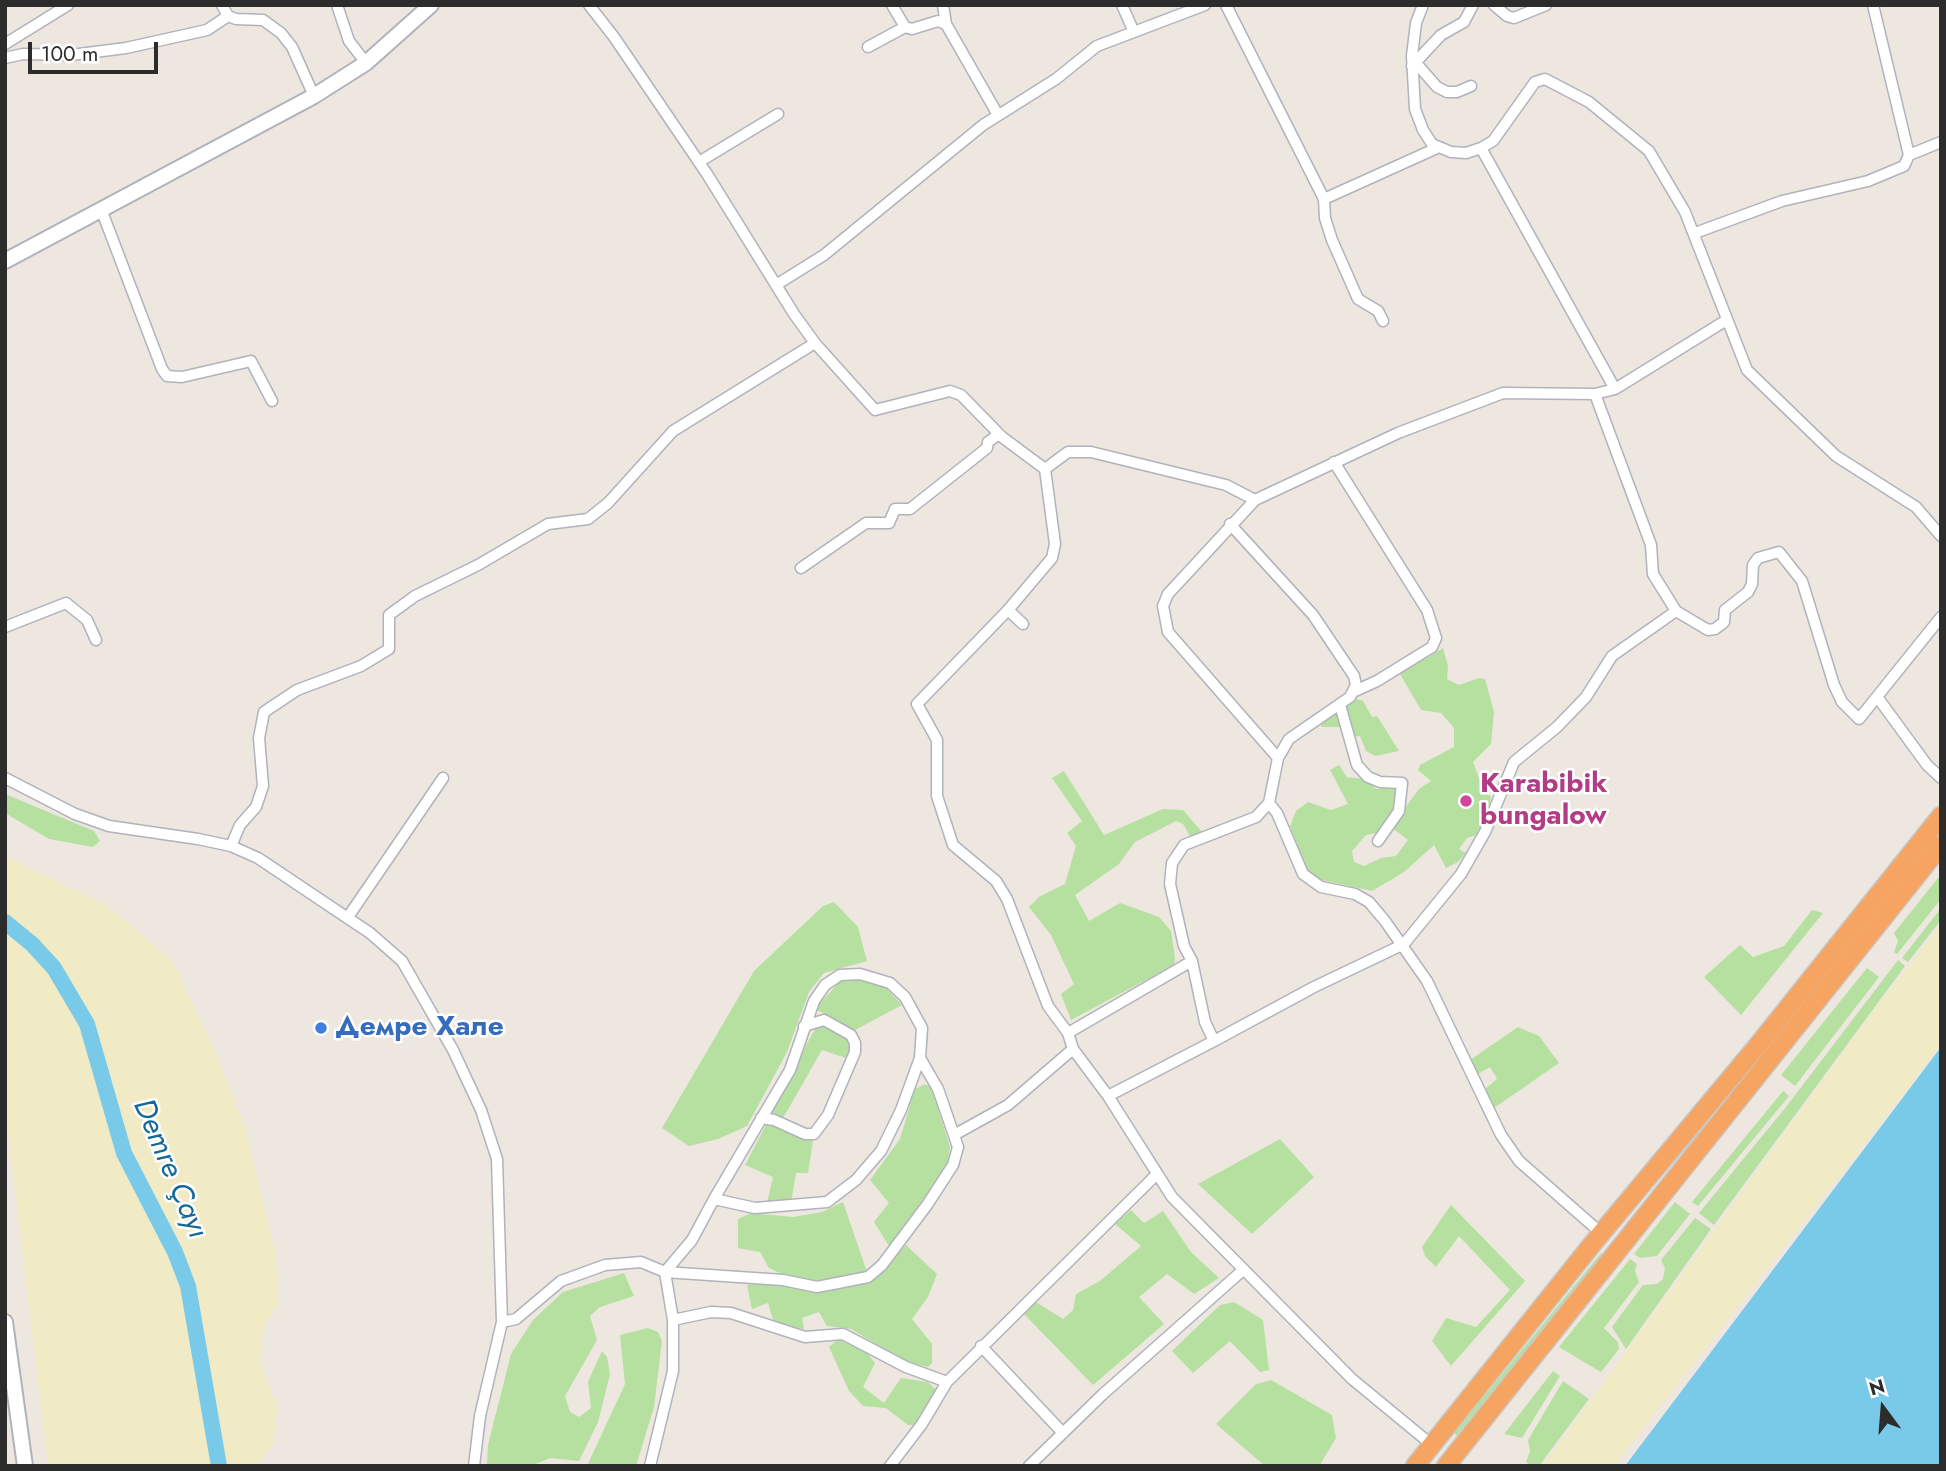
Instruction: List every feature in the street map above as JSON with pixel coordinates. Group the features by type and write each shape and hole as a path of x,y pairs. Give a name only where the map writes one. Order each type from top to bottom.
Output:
{"highway":[{"path":"1415,1466 1941,816"},
{"path":"1446,1466 1941,845"}],"street":[{"path":"5,44 68,5"},
{"path":"222,5 228,16 262,20 281,33 292,47 314,96"},
{"path":"337,5 349,41 366,64"},
{"path":"5,261 314,96 366,64 431,5"},
{"path":"589,5 614,37 699,162 815,343 874,410 950,391 972,403 999,434 1045,469 1055,544 1052,558 1008,610 917,704 937,740 937,796 953,845 996,881 1007,899 1048,1006 1068,1033 1073,1049 1108,1096 1172,1197 1352,1379 1432,1445"},
{"path":"892,5 905,27 912,29 939,21 946,24"},
{"path":"943,5 946,24 998,115"},
{"path":"1122,5 1133,30"},
{"path":"776,285 834,247 998,115 1064,73 1097,46 1133,30 1205,5"},
{"path":"1226,5 1324,199 1325,218 1332,240 1358,299 1378,311 1383,321"},
{"path":"1423,5 1416,23 1415,109 1423,130 1437,148"},
{"path":"1414,64 1441,35 1464,22 1473,5"},
{"path":"1494,5 1507,16 1514,18 1546,5"},
{"path":"1695,233 1782,201 1897,171 1904,166 1909,155 1873,5"},
{"path":"5,58 23,54 71,55 126,48 207,30 228,16"},
{"path":"867,47 905,27"},
{"path":"1414,64 1437,87 1447,92 1457,92 1471,86"},
{"path":"1324,199 1437,148 1466,153 1481,148 1493,141 1535,82 1545,79 1554,81 1589,102 1650,151 1695,233 1725,321 1747,370 1761,387 1800,420 1836,456 1916,507 1941,536"},
{"path":"699,162 778,114"},
{"path":"1909,155 1941,142"},
{"path":"1481,148 1615,389"},
{"path":"101,209 167,376 182,377 251,361 272,401"},
{"path":"1278,758 1168,632 1163,618 1163,606 1168,594 1230,524 1255,500 1334,462 1398,433 1503,393 1595,394 1615,389 1725,321"},
{"path":"231,846 240,825 256,807 263,786 259,738 264,712 297,690 361,666 388,649 389,615 415,596 478,565 548,524 588,519 608,503 673,431 815,343"},
{"path":"1595,394 1651,545 1653,574 1676,611 1708,630 1715,629 1724,622 1725,610 1748,592 1752,584 1753,565 1758,558 1779,552 1802,581 1842,702 1859,719 1941,617"},
{"path":"802,568 866,523 889,523 895,509 910,509 986,448 988,442 999,434"},
{"path":"1045,469 1068,452 1091,452 1226,485 1255,500"},
{"path":"1214,1041 1206,1022 1192,961 1184,946 1170,884 1172,863 1184,845 1256,817 1269,803 1278,758 1289,738 1340,705 1355,691 1432,648 1436,638 1427,610 1334,462"},
{"path":"1230,524 1313,615 1354,676 1355,691"},
{"path":"5,627 66,603 87,620 96,640"},
{"path":"1008,610 1023,624"},
{"path":"1108,1096 1314,987 1405,944 1461,874 1485,832 1514,762 1557,727 1586,697 1612,656 1676,611"},
{"path":"1878,698 1927,765 1941,778"},
{"path":"1340,705 1357,765 1368,777 1380,782 1402,783 1399,811 1378,841"},
{"path":"5,778 75,814 109,826 231,846 288,875 348,917 402,961 430,1007 481,1110 497,1159 502,1322 480,1416 474,1466"},
{"path":"348,917 443,778"},
{"path":"1269,803 1277,813 1303,874 1321,887 1355,894 1369,902 1405,944 1440,1006 1475,1087 1501,1135 1520,1161 1601,1233"},
{"path":"1068,1033 1192,961"},
{"path":"650,1466 673,1371 673,1320 665,1272 692,1240 714,1199 790,1070 814,1001 825,985 840,975 860,974 890,984 905,997 922,1028 920,1058 901,1110 881,1151 856,1180 827,1202 755,1208 714,1199"},
{"path":"761,1118 774,1120 805,1134 814,1134 828,1115 855,1052 855,1043 851,1035 824,1020 804,1026"},
{"path":"954,1135 1008,1105 1073,1049"},
{"path":"502,1322 516,1319 561,1282 605,1265 641,1262 665,1272 783,1280 817,1287 868,1277 882,1265 927,1205 953,1165 958,1147 938,1088 920,1058"},
{"path":"890,1466 922,1424 947,1382 1157,1174"},
{"path":"1036,1464 1063,1433 1243,1270"},
{"path":"673,1320 710,1312 731,1313 805,1337 843,1334 906,1367 947,1382"},
{"path":"5,1322 25,1466"},
{"path":"981,1346 1063,1433"}],"green space":[{"path":"1443,648 1448,666 1447,679 1459,685 1479,678 1485,679 1494,712 1491,744 1473,762 1484,791 1491,797 1489,810 1476,835 1467,838 1459,849 1466,853 1458,862 1446,868 1434,845 1404,872 1372,891 1317,879 1309,873 1290,826 1296,811 1308,802 1331,810 1348,804 1330,770 1339,765 1347,777 1364,779 1376,789 1397,787 1396,810 1376,833 1366,835 1352,851 1354,862 1364,866 1381,858 1396,856 1408,840 1391,827 1419,789 1431,781 1418,770 1420,765 1454,747 1454,728 1441,713 1421,710 1400,674"},
{"path":"1357,699 1363,701 1372,717 1377,716 1399,751 1375,756 1366,751 1360,736 1353,737 1350,727 1321,727 1322,723"},
{"path":"1064,771 1104,835 1163,809 1183,810 1203,833 1191,838 1183,824 1176,821 1135,842 1119,864 1075,895 1089,921 1120,903 1159,917 1171,931 1175,958 1174,965 1071,1020 1061,994 1074,984 1051,935 1029,907 1039,897 1065,884 1076,846 1067,833 1082,821 1052,778"},
{"path":"5,794 94,831 100,841 93,847 49,839 5,813"},
{"path":"1938,878 1941,878 1941,899 1897,954 1894,952 1898,941 1894,933"},
{"path":"834,902 858,927 867,961 824,973 809,992 787,1052 747,1126 718,1139 689,1146 662,1128 754,971 823,906"},
{"path":"1941,908 1941,920 1908,962 1902,958"},
{"path":"1812,910 1823,913 1741,1015 1704,977 1740,945 1753,957 1784,946"},
{"path":"1898,960 1905,966 1714,1225 1699,1213 1786,1107"},
{"path":"1867,968 1879,977 1795,1086 1781,1075"},
{"path":"861,980 886,988 902,1005 855,1030 815,1009 840,981"},
{"path":"823,1026 849,1040 849,1059 822,1050 783,1118 770,1111 815,1029"},
{"path":"1518,1027 1539,1036 1559,1063 1494,1108 1484,1090 1497,1079 1490,1067 1478,1074 1470,1060"},
{"path":"925,1084 931,1087 950,1147 947,1166 889,1246 874,1222 889,1203 870,1180 900,1139 915,1089"},
{"path":"1783,1091 1789,1096 1698,1206 1692,1202"},
{"path":"767,1123 813,1140 808,1173 796,1173 791,1203 767,1203 773,1177 745,1165"},
{"path":"1280,1139 1314,1177 1252,1234 1198,1184"},
{"path":"843,1202 867,1272 814,1281 784,1275 769,1268 760,1252 738,1248 738,1219 751,1213 793,1217 822,1212"},
{"path":"1675,1202 1690,1214 1657,1256 1640,1258 1634,1254"},
{"path":"1451,1205 1525,1281 1451,1366 1432,1341 1446,1318 1476,1327 1510,1290 1459,1236 1436,1267 1425,1256 1422,1247"},
{"path":"1131,1210 1144,1223 1163,1211 1191,1252 1219,1278 1194,1294 1167,1274 1139,1297 1164,1324 1093,1385 1024,1314 1036,1302 1063,1319 1073,1310 1076,1294 1100,1281 1141,1246 1115,1224"},
{"path":"1695,1218 1711,1229 1626,1349 1612,1327 1643,1285 1657,1284 1663,1279 1665,1268 1661,1260"},
{"path":"906,1245 937,1274 928,1297 912,1319 932,1344 932,1363 928,1367 904,1361 851,1329 827,1326 819,1312 802,1318 804,1329 774,1323 768,1303 752,1309 747,1285 774,1282 840,1285 876,1278"},
{"path":"1601,1253 1608,1258 1461,1438 1454,1433"},
{"path":"1630,1259 1637,1264 1635,1271 1639,1282 1604,1328 1618,1342 1619,1349 1601,1372 1559,1347"},
{"path":"624,1273 634,1296 600,1307 590,1316 597,1340 565,1396 570,1412 579,1417 591,1408 588,1382 602,1351 607,1357 610,1374 598,1422 579,1461 550,1458 531,1466 487,1466 488,1445 511,1354 533,1320 563,1292"},
{"path":"1234,1302 1263,1320 1269,1370 1260,1372 1230,1341 1193,1373 1172,1351 1220,1305"},
{"path":"648,1328 658,1332 662,1341 654,1407 636,1466 587,1466 625,1384 620,1335"},
{"path":"838,1339 868,1354 875,1363 863,1387 884,1403 901,1378 928,1382 937,1391 916,1425 908,1425 886,1408 863,1406 849,1391 829,1347"},
{"path":"1553,1371 1560,1376 1522,1438 1504,1434"},
{"path":"1271,1380 1332,1415 1336,1438 1321,1463 1323,1466 1265,1466 1216,1424 1256,1384"},
{"path":"1563,1381 1589,1399 1539,1466 1531,1466 1526,1462 1530,1451 1528,1440"}],"sand":[{"path":"5,856 106,905 172,960 215,1051 245,1127 276,1255 278,1306 263,1328 260,1362 277,1408 274,1442 257,1466 48,1466 5,1109"},
{"path":"1941,925 1941,1045 1614,1466 1543,1466 1879,1003"}],"water":[{"path":"1941,1047 1941,1466 1625,1466"}],"waterway":[{"name":"Demre Çayı","path":"5,922 32,944 54,968 87,1024 124,1153 175,1252 188,1286 219,1466"}],"place":[{"name":"Karabibik bungalow","path":"1466,801"},
{"name":"Демре Хале","path":"321,1028"}]}
